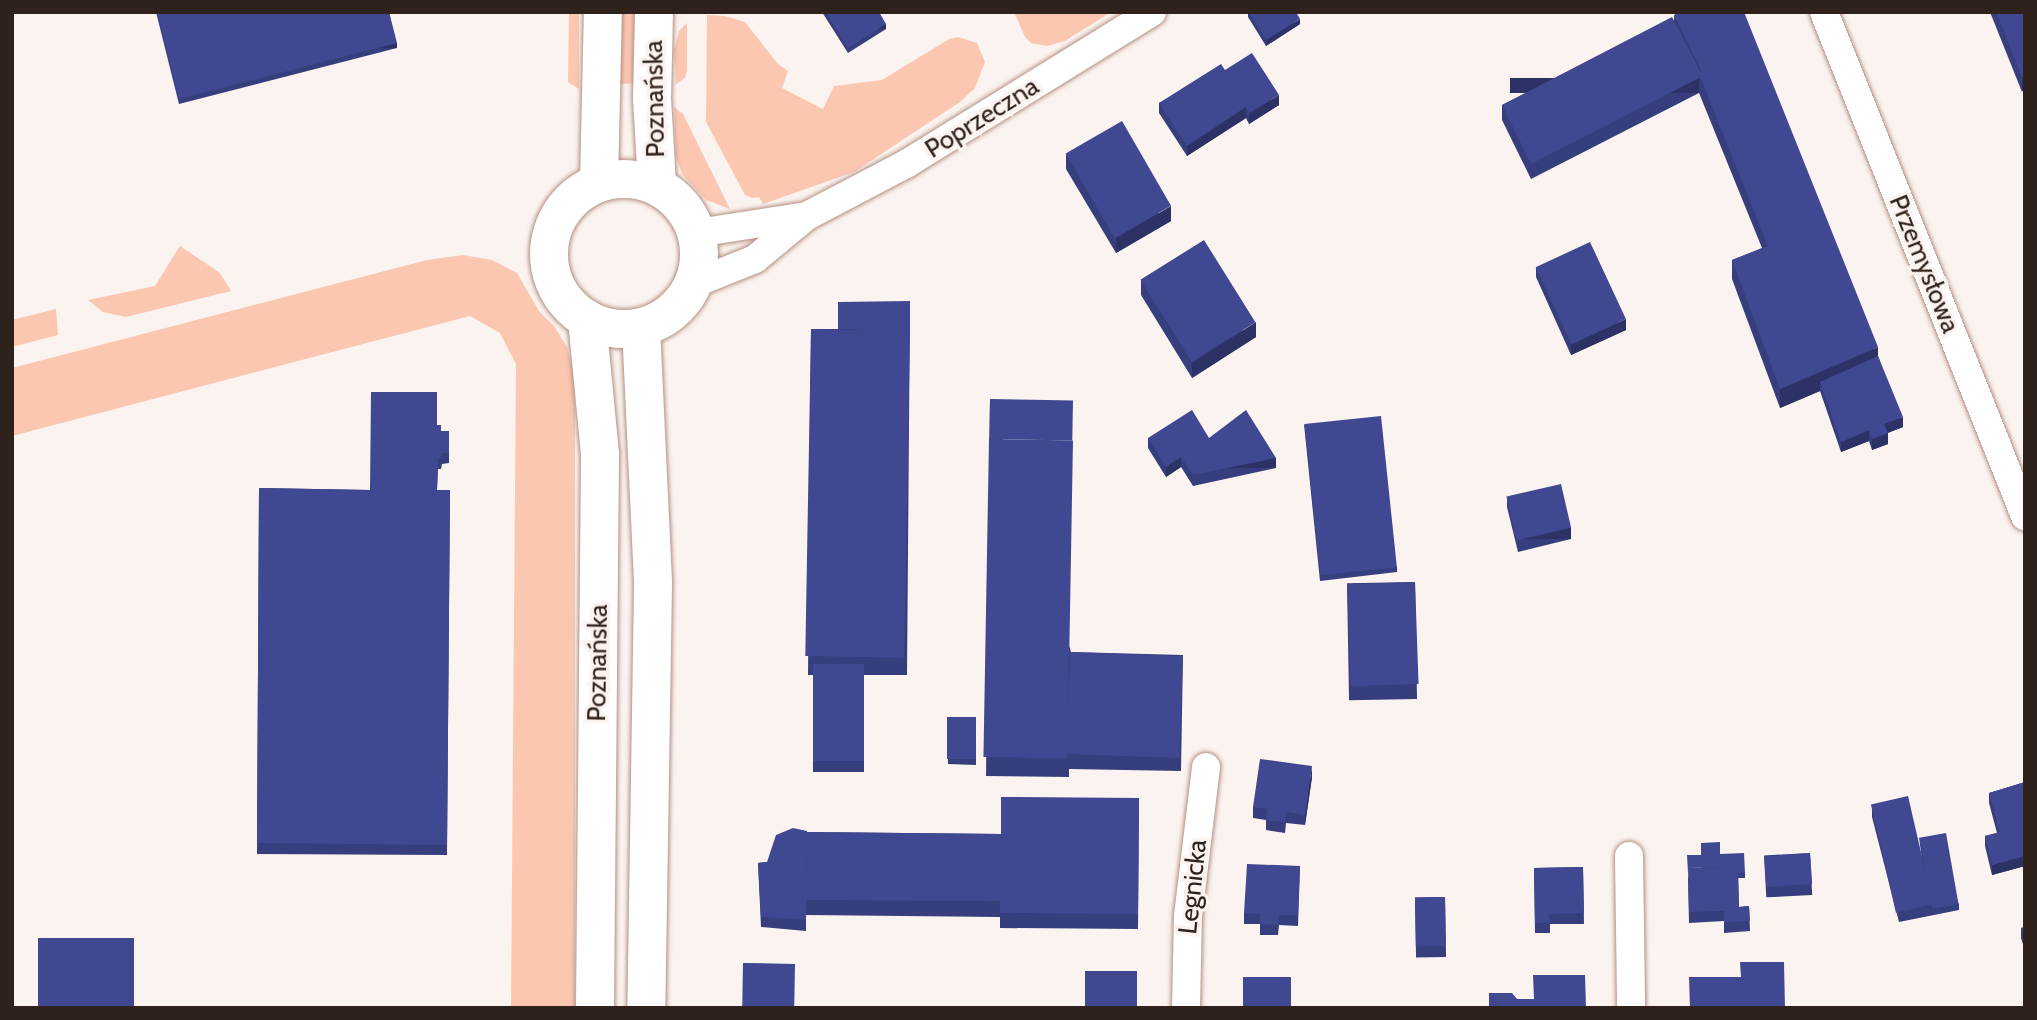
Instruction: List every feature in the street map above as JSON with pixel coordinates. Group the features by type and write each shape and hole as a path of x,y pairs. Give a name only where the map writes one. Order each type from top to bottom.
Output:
{"main road":[{"name":"Poznańska","path":"600,183 603,12"},
{"name":"Poznańska","path":"654,12 652,98 657,186"},
{"path":"629,179 657,186 675,198 688,214 696,233 699,259 693,284 681,304 662,319 641,327 613,328 587,319 569,305 556,287 550,265 550,243 558,217 576,196 600,183 629,179"},
{"name":"Poznańska","path":"587,319 600,455 595,1008"},
{"name":"Poznańska","path":"641,327 653,585 646,1008"}],"street":[{"name":"Poprzeczna","path":"693,284 755,259 807,216 906,164 1152,12"},
{"name":"Przemysłowa","path":"1824,12 2025,516"},
{"name":"Poprzeczna","path":"696,233 807,216"},
{"name":"Legnicka","path":"1186,1008 1188,916 1206,767"},
{"path":"1629,856 1631,1008"}],"shaded area":[{"path":"569,12 579,12 579,89 568,82"},
{"path":"617,12 636,12 635,83 620,84"},
{"path":"1014,12 1111,12 1065,41 1047,46 1031,43 1025,37"},
{"path":"707,15 725,16 745,22 778,64 788,71 782,88 823,109 834,86 882,80 949,39 958,37 977,43 985,62 975,88 960,102 854,172 763,204 759,197 745,195 706,122"},
{"path":"687,23 687,70 685,78 676,84 674,50 679,31"},
{"path":"674,107 683,114 730,209 706,200 682,174 676,157"},
{"path":"180,246 220,273 231,291 126,317 103,312 88,300 155,286"},
{"path":"463,255 492,260 517,273 539,311 554,326 567,347 575,379 575,1008 511,1008 516,364 500,333 470,316 12,436 12,368 427,260"},
{"path":"56,309 58,335 12,347 12,320"}],"building":[{"path":"157,12 389,12 397,43 179,99"},
{"path":"825,12 879,12 886,24 848,48"},
{"path":"1248,12 1296,12 1300,19 1266,40"},
{"path":"1679,12 1744,12 1878,347 1780,389 1732,260 1768,246 1699,74 1702,72 1674,15"},
{"path":"1996,12 2025,12 2025,76 2022,77"},
{"path":"1672,17 1701,73 1699,78 1531,164 1502,105"},
{"path":"1252,53 1279,95 1249,113 1246,107 1187,146 1159,103 1221,64 1225,70"},
{"path":"1122,121 1171,206 1115,238 1066,154"},
{"path":"1204,240 1255,322 1192,362 1140,280"},
{"path":"1590,242 1626,319 1572,344 1536,267"},
{"path":"910,301 910,331 838,329 838,302"},
{"path":"811,329 910,331 904,658 805,656"},
{"path":"1878,356 1903,417 1884,424 1888,433 1872,439 1869,430 1841,442 1820,382"},
{"path":"371,392 437,392 437,425 441,425 441,431 449,431 449,453 442,453 441,458 438,458 437,490 450,490 447,845 257,843 259,488 370,490"},
{"path":"990,399 1073,400 1072,440 989,439"},
{"path":"1192,410 1209,438 1246,410 1276,458 1193,475 1181,457 1166,467 1148,438"},
{"path":"1381,416 1397,567 1320,575 1304,424"},
{"path":"989,439 1073,440 1067,758 983,757"},
{"path":"1561,484 1571,528 1517,540 1506,497"},
{"path":"1415,582 1419,684 1351,686 1347,584"},
{"path":"1070,652 1183,656 1179,758 1066,754"},
{"path":"813,664 864,664 864,761 813,761"},
{"path":"947,717 976,717 976,759 947,759"},
{"path":"1260,759 1312,766 1305,815 1286,812 1285,822 1266,820 1267,809 1253,807"},
{"path":"2025,782 2025,856 1992,865 1985,836 2000,832 1989,793"},
{"path":"1908,796 1933,904 1896,913 1871,805"},
{"path":"1001,797 1139,798 1138,914 1000,913 1000,901 806,900 807,832 1001,834"},
{"path":"793,828 807,831 806,920 761,917 758,863 767,862 776,835"},
{"path":"1946,833 1959,904 1932,909 1919,838"},
{"path":"1720,842 1720,854 1744,853 1745,873 1738,873 1738,867 1688,868 1688,873 1687,855 1701,855 1701,843"},
{"path":"1810,853 1812,884 1766,887 1764,856"},
{"path":"1247,864 1300,866 1298,915 1279,915 1278,925 1260,924 1260,914 1244,913"},
{"path":"1583,867 1584,913 1549,914 1550,922 1535,923 1534,868"},
{"path":"1738,867 1739,907 1749,906 1750,921 1724,922 1724,911 1689,912 1688,868"},
{"path":"1445,897 1446,946 1416,947 1415,898"},
{"path":"38,938 134,938 134,1008 38,1008"},
{"path":"1740,962 1784,962 1785,1008 1690,1008 1689,977 1741,977"},
{"path":"743,963 795,964 794,1008 742,1008"},
{"path":"1085,971 1137,971 1137,1008 1085,1008"},
{"path":"1533,975 1585,975 1586,1008 1489,1008 1489,993 1512,993 1517,999 1534,999"},
{"path":"1243,977 1291,977 1291,1008 1243,1008"}]}
